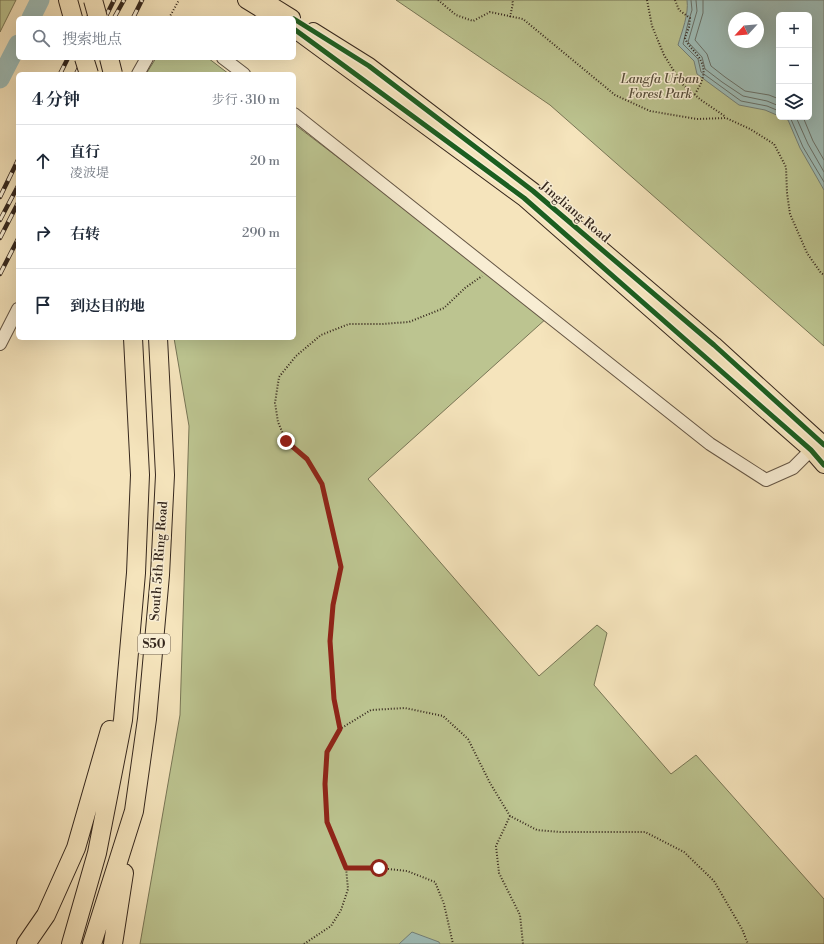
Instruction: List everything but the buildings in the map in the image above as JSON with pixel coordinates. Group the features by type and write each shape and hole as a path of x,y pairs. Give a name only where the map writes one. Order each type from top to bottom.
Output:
{"highway":[{"path":"68,0 72,16"},
{"path":"93,0 97,16"},
{"path":"85,60 88,72"},
{"path":"110,60 112,72"},
{"name":"South 5th Ring Road","path":"71,944 97,853 123,720 136,573 140,475 133,340"},
{"name":"South 5th Ring Road","path":"92,944 134,811 148,711 160,575 165,476 158,340"},
{"path":"26,944 46,915 76,848 128,670"},
{"path":"113,944 134,811"}],"main road":[{"path":"246,0 273,16"},
{"name":"Jingliang Road","path":"263,0 288,16"},
{"name":"Jingliang Road","path":"296,21 369,66 533,191 714,345 820,447 824,465"},
{"name":"Jingliang Road","path":"296,31 524,198 820,447"}],"street":[{"path":"139,72 146,60"},
{"path":"226,60 242,72"},
{"path":"296,116 710,444 766,480 793,468 820,447"},
{"path":"0,344 16,313"}],"path":[{"path":"171,16 179,0"},
{"path":"438,0 456,14 473,21 490,12 523,19 615,95 650,110 697,119 726,118"},
{"path":"510,17 513,3 512,0"},
{"path":"648,0 652,26 664,55 682,84 726,118 750,129 774,144 786,167 787,193 790,214 807,253 824,276"},
{"path":"675,0 679,10 690,18 689,27 685,38 688,45 698,56 704,70 703,82 694,94"},
{"path":"340,729 334,699 330,641 333,605 341,567 322,484 307,459 286,441 278,422 275,403 279,377 296,356 322,335 349,324 409,322 444,308 465,288 490,269"},
{"path":"304,944 331,926 341,910 348,889 346,868 327,822 325,784 327,752 340,729 371,710 405,708 443,716 468,739 490,783 510,816 536,830 561,832 645,832 684,852 714,881 742,929 748,944"},
{"path":"510,816 496,846 499,873 520,915 523,944"},
{"path":"346,868 379,868 408,871 435,882 444,904 453,944"}],"green space":[{"path":"0,0 16,0 0,32"},
{"name":"Langfa Urban Forest Park","path":"396,0 824,0 824,346 550,105"},
{"path":"155,60 211,60 226,72 147,72"},
{"path":"296,126 548,317 368,479 539,676 597,625 607,633 594,685 671,774 696,755 824,899 824,944 140,944 180,715 189,426 174,340 296,340"}],"water":[{"path":"687,0 824,0 824,190 800,148 788,120 812,120 812,12 776,12 776,115 765,110 739,105 697,74 694,61 678,45 687,11"},
{"path":"412,932 439,942 440,944 399,944"}],"waterway":[{"path":"32,16 40,0"},
{"path":"0,79 16,48"}],"railway":[{"path":"89,16 97,0"},
{"path":"106,16 114,0"},
{"path":"115,16 124,0"},
{"path":"134,16 142,0"},
{"path":"61,72 67,60"},
{"path":"77,72 83,60"},
{"path":"86,72 92,60"},
{"path":"105,72 111,60"},
{"path":"0,197 16,164"},
{"path":"0,220 16,190"},
{"path":"0,238 16,207"},
{"path":"0,274 16,243"}],"cycle path":[{"path":"296,20 369,66 533,191 714,345 824,445"},
{"path":"296,30 524,198 811,450 824,465"}],"route":[{"path":"286,441 307,459 322,484 330,525 341,567 333,605 330,641 334,699 340,729 327,752 325,784 327,822 346,868 379,868"}]}
